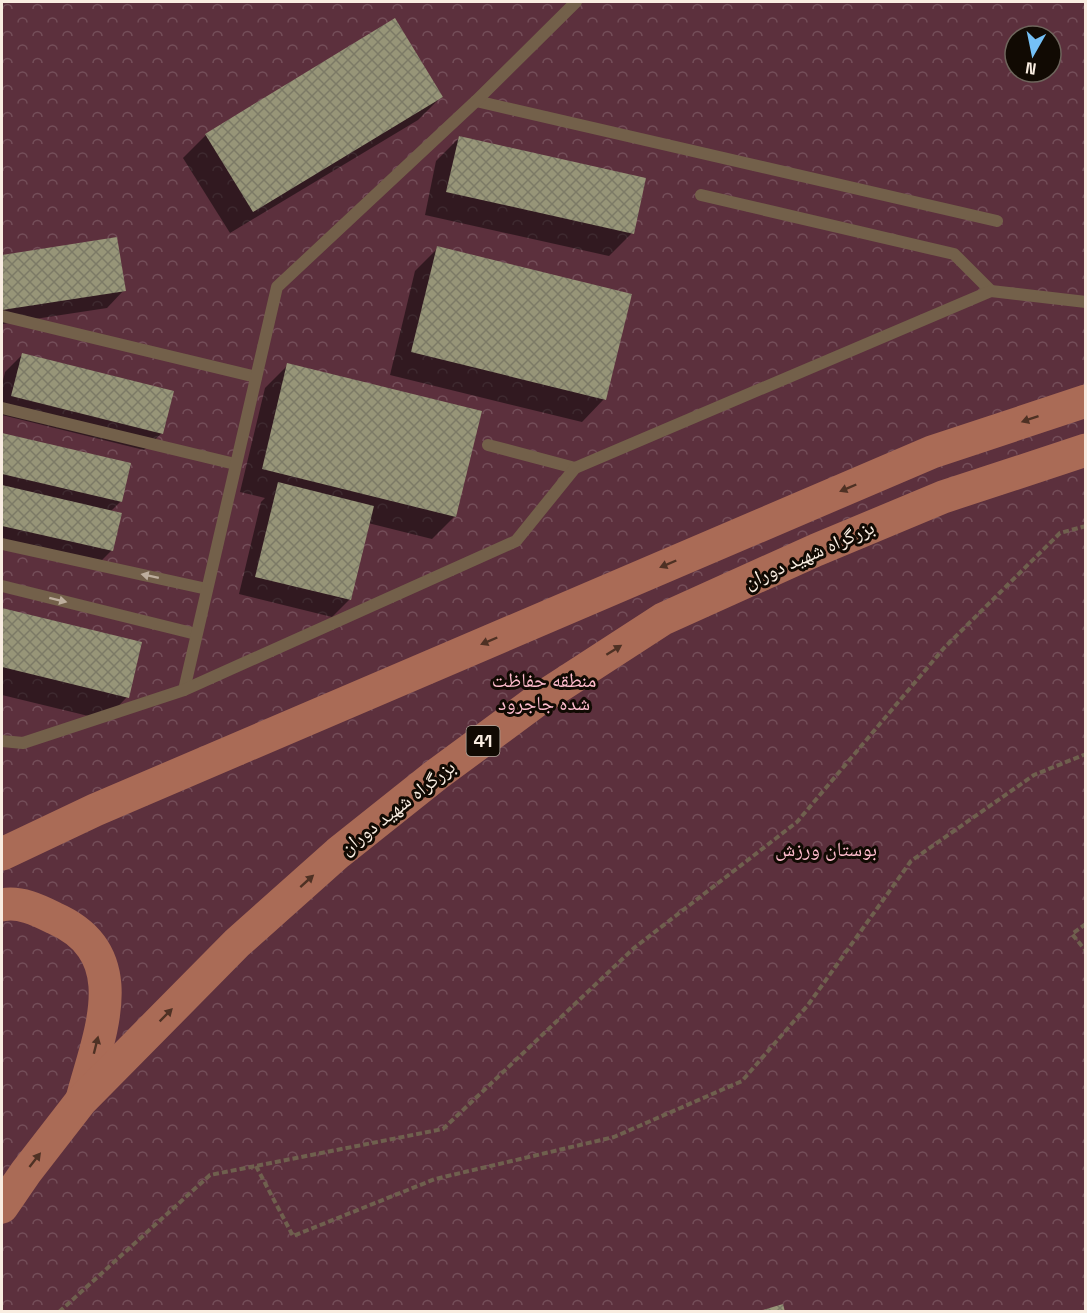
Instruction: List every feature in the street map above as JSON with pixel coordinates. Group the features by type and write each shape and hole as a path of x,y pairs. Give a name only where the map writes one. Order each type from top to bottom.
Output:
{"highway":[{"path":"2,854 95,810 932,452 1086,401"},
{"name":"بزرگراه شهید دوران","path":"2,1207 81,1101 237,943 338,853 535,702 663,619 816,550 943,497 1086,450"},
{"path":"2,905 32,908 63,922 84,935 104,972 107,999 81,1101"}],"lane":[{"path":"184,690 277,287 476,101 576,2"},
{"path":"476,101 997,221"},
{"path":"701,195 954,254 991,291"},
{"path":"2,741 23,743 184,690 516,541 575,468 991,291 1086,302"},
{"path":"2,316 256,377"},
{"path":"2,408 235,464"},
{"path":"488,445 575,468"},
{"path":"2,544 207,589"},
{"path":"2,586 196,634"}],"path":[{"path":"59,1311 210,1175 443,1129 634,948 797,822 944,648 1060,533 1086,526"},
{"path":"256,1166 293,1236 435,1179 614,1137 742,1081 808,1005 912,861 1034,775 1086,754"},
{"path":"1086,924 1072,934 1086,951"}],"green space":[{"name":"منطقه حفاظت شده جاجرود","path":"2,2 1085,2 1085,1311 2,1312"}],"building":[{"path":"395,18 443,97 253,212 205,134"},
{"path":"459,136 646,178 634,234 446,192"},
{"path":"117,237 126,291 2,310 2,255"},
{"path":"437,246 632,294 606,400 411,352"},
{"path":"22,353 174,391 163,434 11,396"},
{"path":"287,363 482,411 456,517 262,469"},
{"path":"2,433 131,463 122,502 2,474"},
{"path":"278,482 374,506 351,600 255,577"},
{"path":"2,485 122,513 113,551 2,526"},
{"path":"2,608 142,642 129,698 2,667"},
{"path":"783,1304 785,1312 759,1312 759,1311"}],"park label":[{"name":"بوستان ورزش","path":"826,849"}]}
